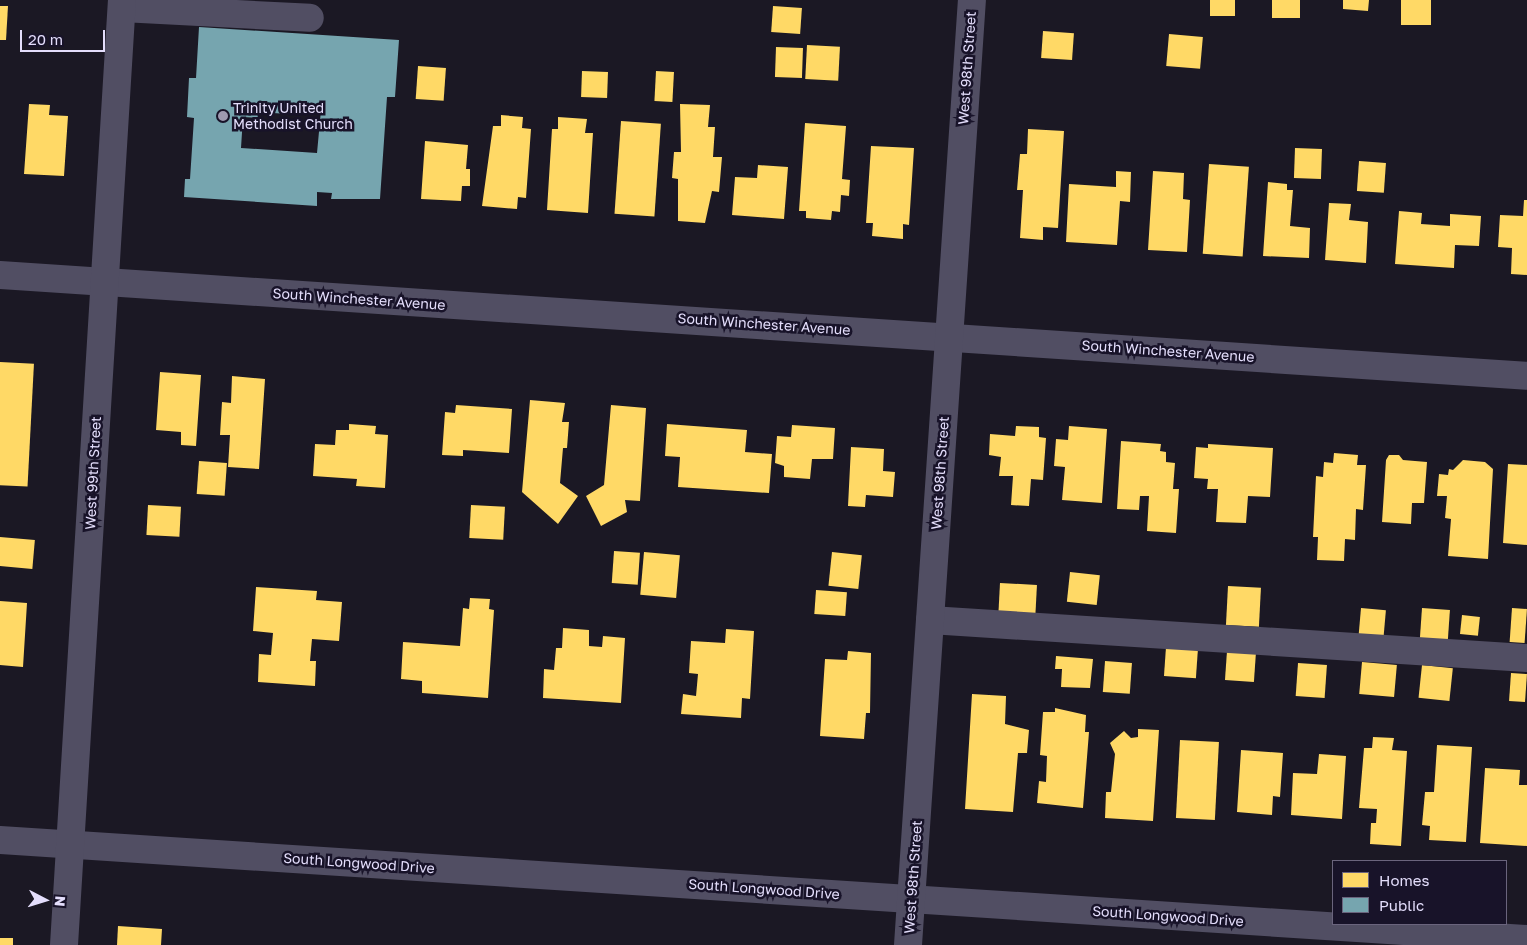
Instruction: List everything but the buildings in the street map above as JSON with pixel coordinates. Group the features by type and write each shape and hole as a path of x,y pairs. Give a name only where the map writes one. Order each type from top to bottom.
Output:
{"street":[{"name":"West 98th Street","path":"908,945 972,0"},
{"path":"122,4 310,18"},
{"name":"West 99th Street","path":"64,945 122,4"},
{"name":"South Winchester Avenue","path":"0,275 949,336 1527,376"},
{"path":"930,620 1527,658"},
{"name":"South Longwood Drive","path":"0,840 911,899 1351,936 1527,939"}],"place":[{"name":"Trinity United Methodist Church","path":"223,116"}]}
